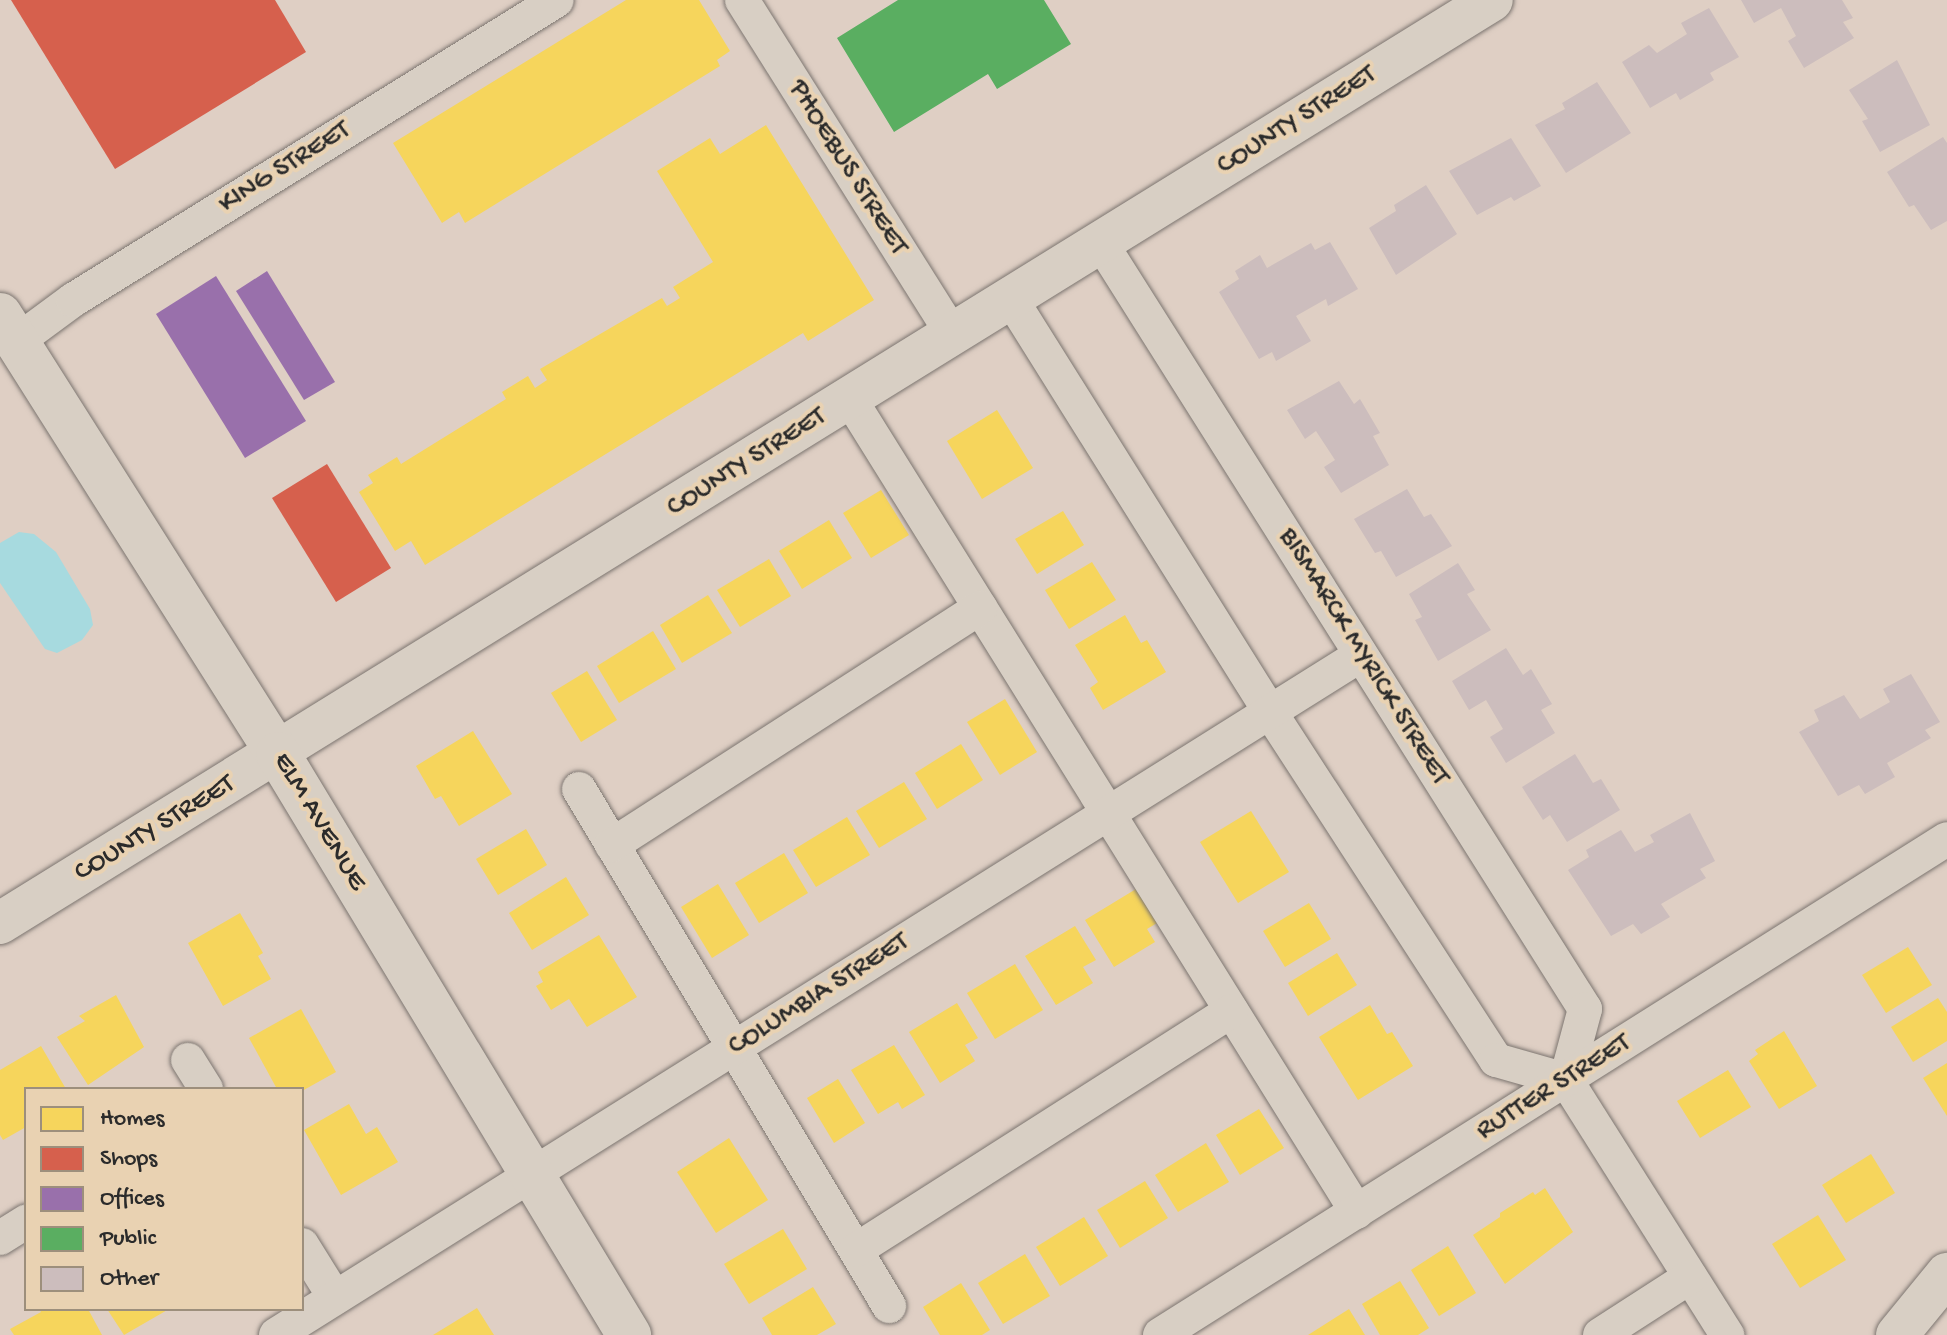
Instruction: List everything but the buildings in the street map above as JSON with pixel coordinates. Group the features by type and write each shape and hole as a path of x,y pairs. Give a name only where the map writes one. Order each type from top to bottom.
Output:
{"main road":[{"name":"ELM AVENUE","path":"8,328 278,754 629,1335"}],"street":[{"name":"KING STREET","path":"8,328 73,300 557,0"},
{"name":"PHOEBUS STREET","path":"742,0 953,335"},
{"name":"COUNTY STREET","path":"0,923 278,754 1492,0"},
{"name":"BISMARCK MYRICK STREET","path":"1101,243 1585,1009 1566,1080"},
{"path":"1011,299 1270,712 1496,1060 1566,1080 1727,1335"},
{"path":"850,399 1357,1212"},
{"path":"612,845 980,608"},
{"name":"COLUMBIA STREET","path":"276,1335 1361,655"},
{"path":"579,789 889,1306"},
{"name":"RUTTER STREET","path":"1160,1335 1947,839"},
{"path":"856,1250 1231,1011"},
{"path":"188,1060 205,1087"},
{"path":"0,1238 24,1223"},
{"path":"304,1248 335,1298"},
{"path":"1897,1335 1947,1274"},
{"path":"1600,1335 1690,1277"}],"water":[{"path":"19,532 34,534 56,552 90,609 93,625 82,640 57,653 45,649 0,583 0,543"}]}
